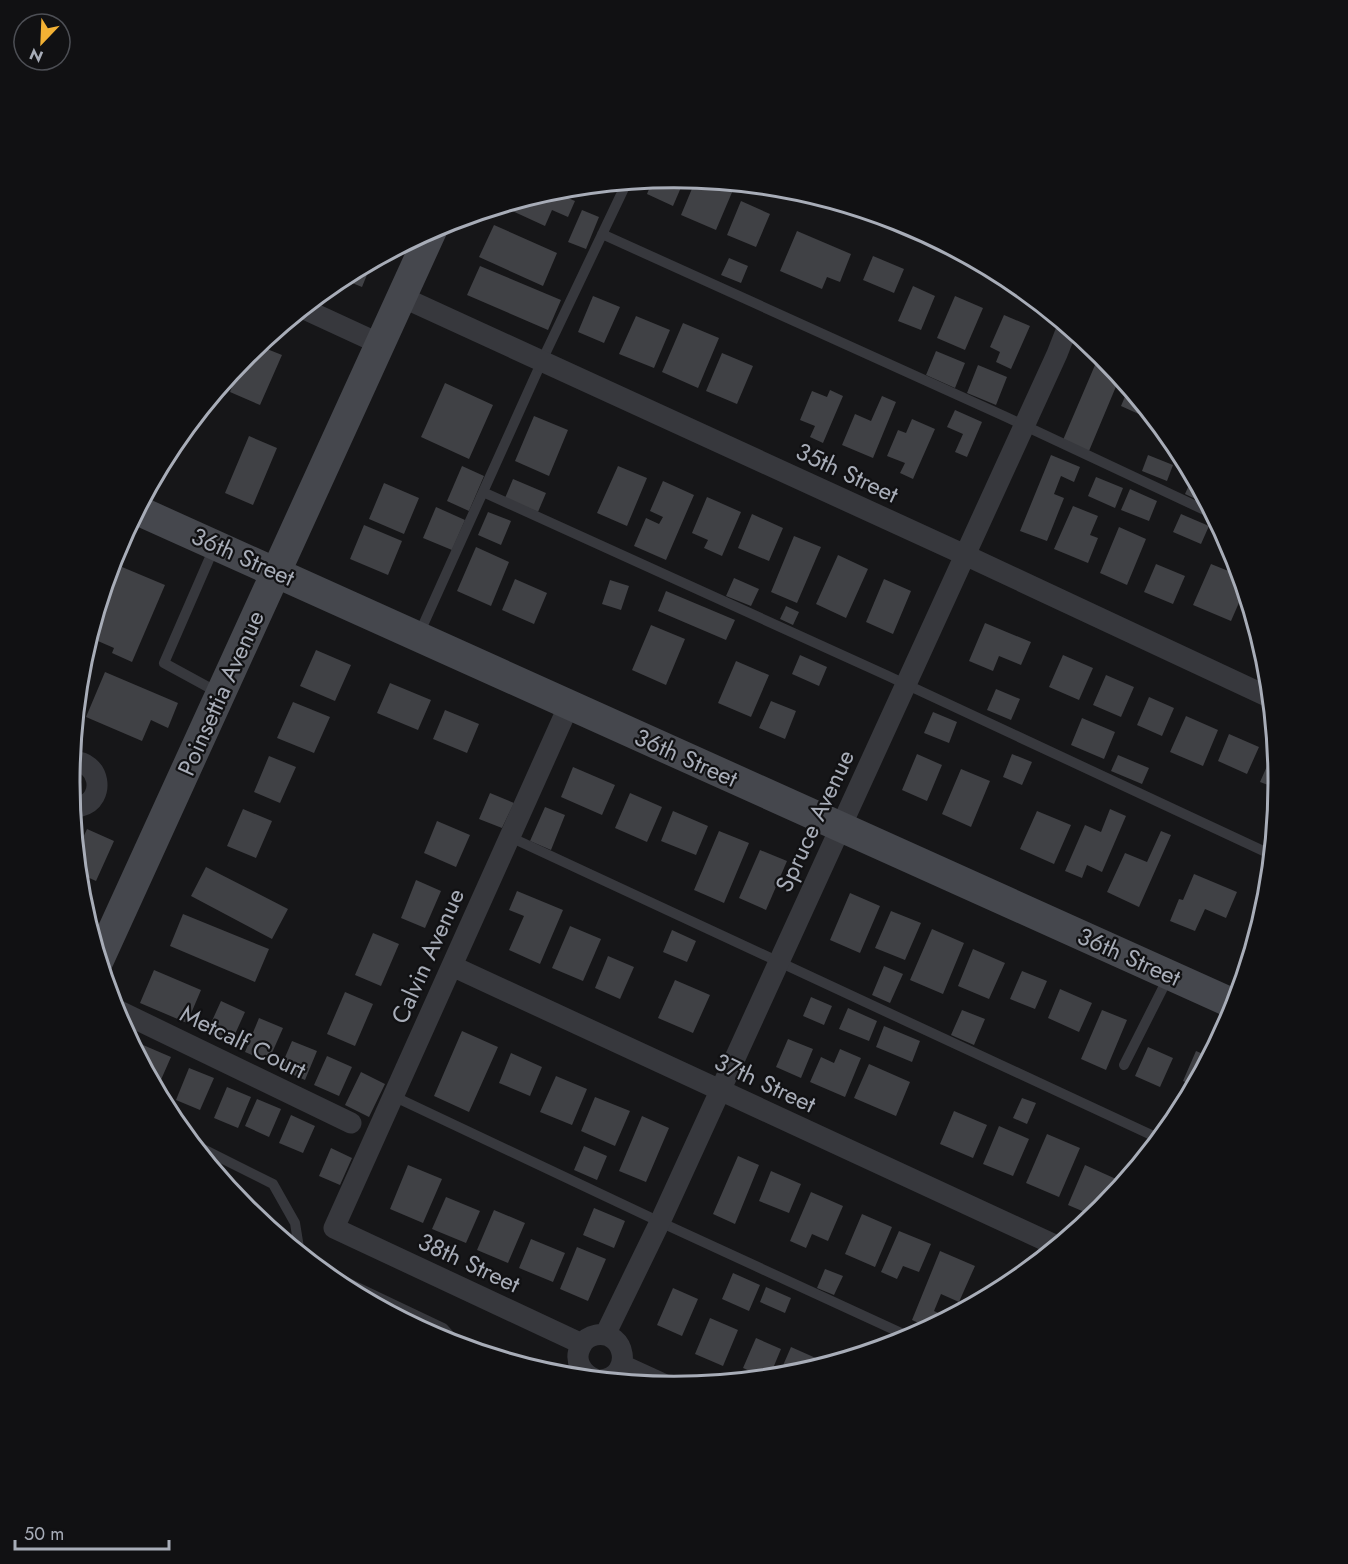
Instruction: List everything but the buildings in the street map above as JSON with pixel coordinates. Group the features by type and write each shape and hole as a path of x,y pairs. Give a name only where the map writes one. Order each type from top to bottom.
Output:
{"street":[{"name":"Poinsettia Avenue","path":"104,949 427,242"},
{"name":"35th Street","path":"402,297 1261,693"},
{"path":"310,312 380,344"},
{"name":"Spruce Avenue","path":"605,1335 721,1090 1065,334"},
{"name":"36th Street","path":"144,513 1227,1001"},
{"name":"Calvin Avenue","path":"334,1228 569,705"},
{"path":"81,761 92,769 98,782 95,796 81,805"},
{"name":"37th Street","path":"452,966 1050,1243"},
{"name":"Metcalf Court","path":"127,1015 351,1122"},
{"name":"38th Street","path":"334,1228 582,1344"},
{"path":"583,1369 579,1365 579,1351 582,1344 592,1336 605,1335 618,1343 623,1357 622,1365 617,1373"},
{"path":"622,1365 644,1375"}],"lane":[{"path":"418,636 542,361 623,190"},
{"path":"602,234 1202,509"},
{"path":"483,492 906,684 1264,851"},
{"path":"216,545 164,663 221,694"},
{"path":"510,837 1152,1135"},
{"path":"1124,1065 1169,975"},
{"path":"393,1096 899,1332"},
{"path":"208,1152 273,1184 295,1223 298,1242"}]}
